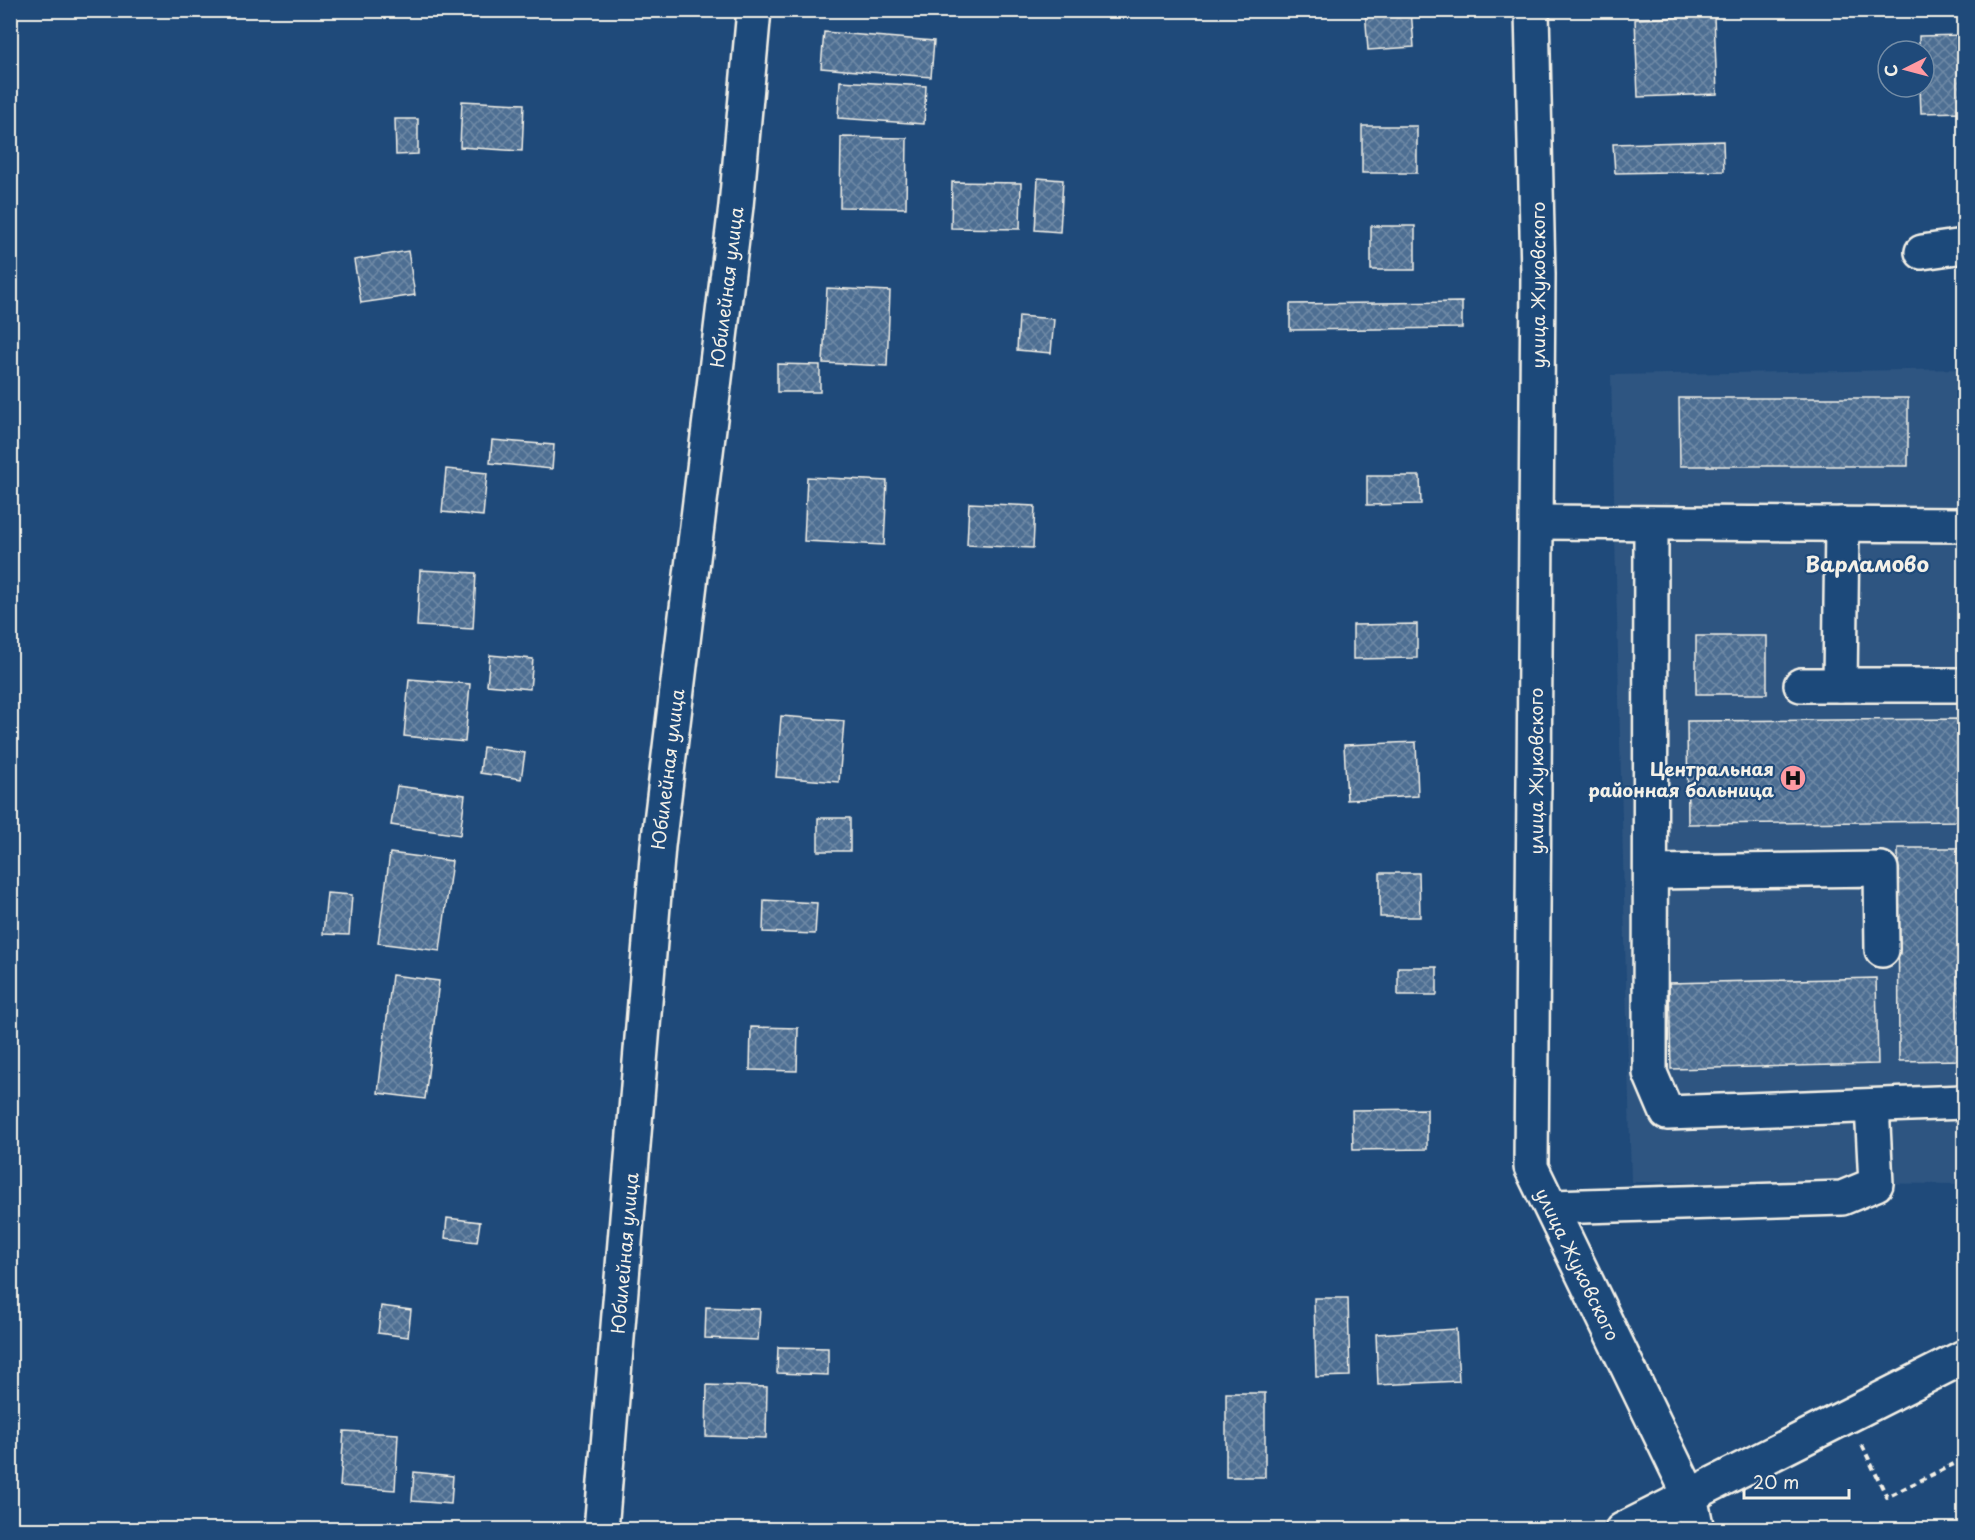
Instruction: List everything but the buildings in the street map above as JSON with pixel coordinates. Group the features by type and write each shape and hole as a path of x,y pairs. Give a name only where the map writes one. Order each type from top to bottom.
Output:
{"street":[{"name":"Юбилейная улица","path":"601,1530 658,846 736,206 754,10"},
{"name":"улица Жуковского","path":"1532,10 1538,274 1531,1167 1690,1496 1697,1530"},
{"path":"1922,252 1965,246"},
{"path":"1537,522 1965,525"},
{"path":"1651,523 1650,1073 1667,1113 1965,1102"},
{"path":"1840,685 1842,524"},
{"path":"1801,685 1965,685"},
{"path":"1651,872 1881,869 1882,950"},
{"path":"1551,1207 1842,1198 1876,1184 1872,1106"},
{"path":"1622,1530 1965,1357"}],"path":[{"path":"1848,1416 1887,1497 1965,1459"}],"shaded area":[{"name":"Центральная районная больница","path":"1964,369 1964,1184 1631,1182 1611,375"}],"place":[{"name":"Центральная районная больница","path":"1793,778"}],"district":[{"name":"Варламово","path":"1867,563"}]}
